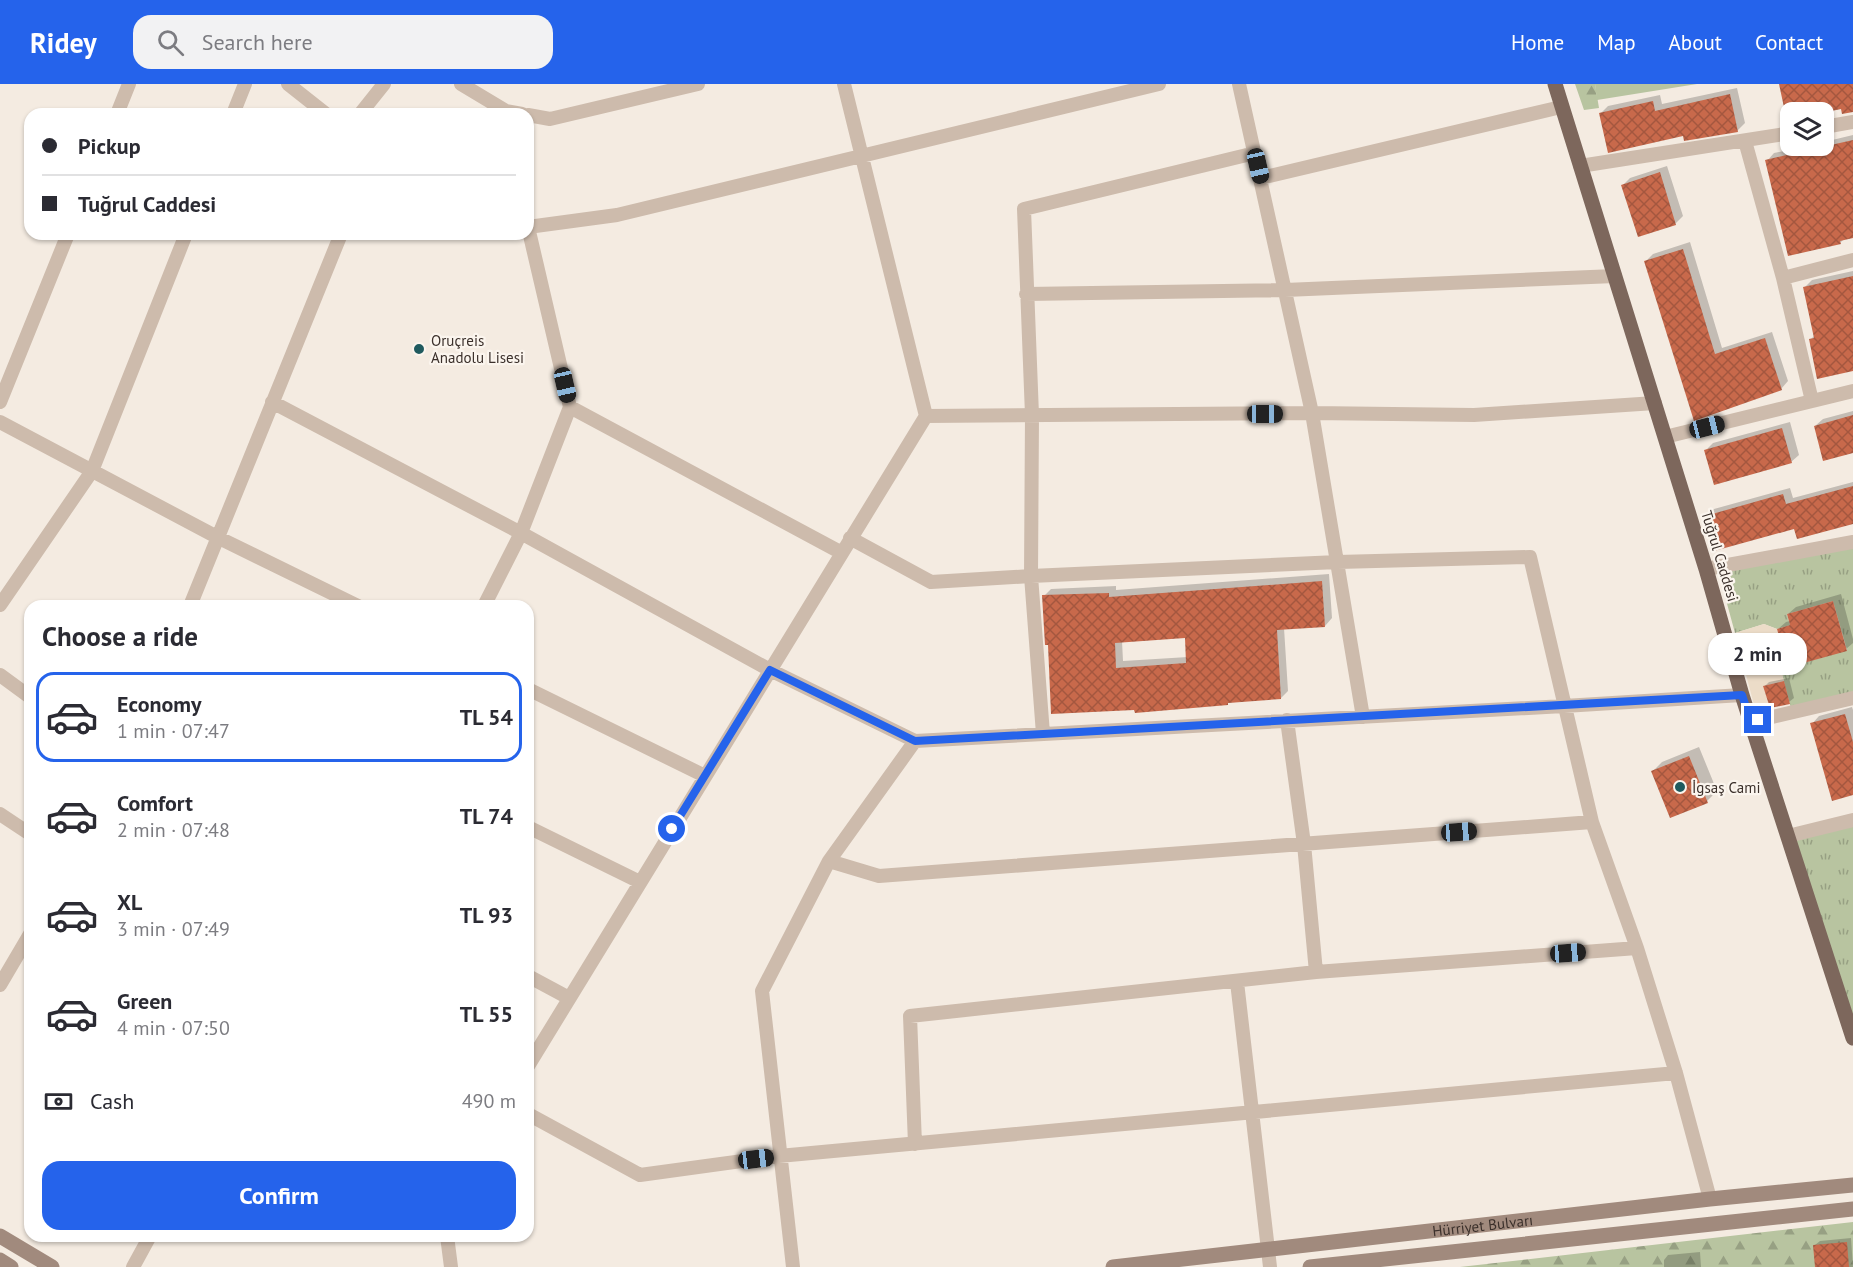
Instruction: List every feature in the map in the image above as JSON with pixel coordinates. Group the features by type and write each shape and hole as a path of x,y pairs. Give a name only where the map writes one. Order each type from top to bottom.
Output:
{"main road":[{"name":"Tuğrul Caddesi","path":"1555,84 1706,569 1742,695 1853,1038"},
{"name":"Hürriyet Bulvarı","path":"1113,1267 1710,1199 1853,1185"},
{"name":"Hürriyet Bulvarı","path":"1310,1267 1853,1209"},
{"path":"0,1236 52,1267"},
{"path":"0,1260 11,1267"}],"street":[{"path":"119,108 129,84"},
{"path":"235,108 245,84"},
{"path":"288,84 318,108"},
{"path":"365,108 384,84"},
{"path":"461,84 501,108"},
{"path":"534,116 550,119 698,84"},
{"path":"534,1056 926,416 844,84"},
{"path":"534,226 617,215 1160,84"},
{"path":"1239,84 1312,413 1363,717"},
{"path":"1261,178 1561,107"},
{"path":"1834,125 1853,122"},
{"path":"1580,166 1780,135"},
{"path":"1745,141 1783,278 1812,401"},
{"path":"1043,734 1031,576 1032,415 1024,209 1255,153"},
{"path":"0,402 66,240"},
{"path":"0,605 92,471 184,240"},
{"path":"192,600 339,240"},
{"path":"487,600 521,532 570,407 531,240"},
{"path":"1783,278 1853,260"},
{"path":"1026,294 1285,290 1615,276"},
{"path":"1665,437 1853,391"},
{"path":"272,402 521,532 770,670 915,741 1742,695"},
{"path":"926,416 1312,413 1474,415 1655,404"},
{"path":"570,407 842,553"},
{"path":"0,422 217,537 346,600"},
{"path":"850,538 931,582 1338,562 1530,557 1592,822 1637,948 1676,1073 1710,1199"},
{"path":"1706,569 1853,542"},
{"path":"0,675 24,693"},
{"path":"534,692 705,776"},
{"path":"1751,722 1853,698"},
{"path":"1287,720 1304,844 1316,972"},
{"path":"792,1267 762,991 829,861 915,741"},
{"path":"0,814 24,830"},
{"path":"1788,836 1853,820"},
{"path":"829,861 879,876 1592,822"},
{"path":"534,830 640,882"},
{"path":"0,985 24,944"},
{"path":"915,1143 910,1016 1316,972 1637,948"},
{"path":"534,979 569,998"},
{"path":"1237,982 1270,1267"},
{"path":"534,1117 640,1174 779,1156 1676,1073"},
{"path":"133,1267 147,1242"},
{"path":"448,1242 451,1267"}],"path":[{"path":"1729,651 1780,641"}],"green space":[{"path":"1575,84 1595,84 1599,108 1584,110"},
{"path":"1595,84 1697,84 1597,100"},
{"path":"1853,542 1853,698 1792,712 1782,674 1800,664 1847,650 1833,601 1787,614 1790,625 1777,629 1764,624 1735,633 1717,567"},
{"path":"1853,820 1853,1038 1788,836"},
{"path":"1853,1222 1853,1267 1460,1267"}],"shaded area":[{"path":"1764,624 1777,629 1784,655 1796,652 1800,664 1782,674 1784,681 1763,686 1773,716 1758,720 1735,633"}],"building":[{"path":"1779,84 1853,84 1853,112 1842,114 1841,109 1834,110 1834,102 1783,102"},
{"path":"1730,94 1738,132 1684,141 1683,136 1608,153 1599,113 1653,101 1655,111"},
{"path":"1853,140 1853,238 1840,241 1841,244 1788,256 1765,160 1783,156 1834,156 1834,144"},
{"path":"1660,172 1676,225 1638,237 1621,185"},
{"path":"1683,249 1715,354 1765,338 1782,390 1694,421 1644,261"},
{"path":"1853,276 1853,371 1817,379 1809,339 1814,338 1803,287"},
{"path":"1853,415 1853,453 1823,461 1814,426"},
{"path":"1782,428 1792,463 1714,485 1704,450"},
{"path":"1853,486 1853,524 1797,539 1794,529 1714,551 1705,516 1783,494 1786,504"},
{"path":"1322,581 1325,627 1277,630 1281,699 1135,713 1134,710 1051,714 1048,645 1045,645 1042,595 1109,593 1109,597","holes":["1185,638 1186,663 1116,668 1115,643"]},
{"path":"1833,601 1847,651 1800,664 1796,652 1784,655 1777,629 1790,625 1787,614"},
{"path":"1784,681 1790,704 1770,708 1763,686"},
{"path":"1845,714 1853,742 1853,795 1832,801 1810,723"},
{"name":"İgsaş Cami","path":"1689,756 1708,803 1670,818 1651,771"},
{"path":"1847,1242 1849,1267 1815,1267 1813,1245"}],"place":[{"name":"Oruçreis Anadolu Lisesi","path":"419,349"},
{"name":"İgsaş Cami","path":"1680,787"}],"route":[{"path":"672,829 770,670 915,741 1742,695 1751,722 1758,720"}]}
